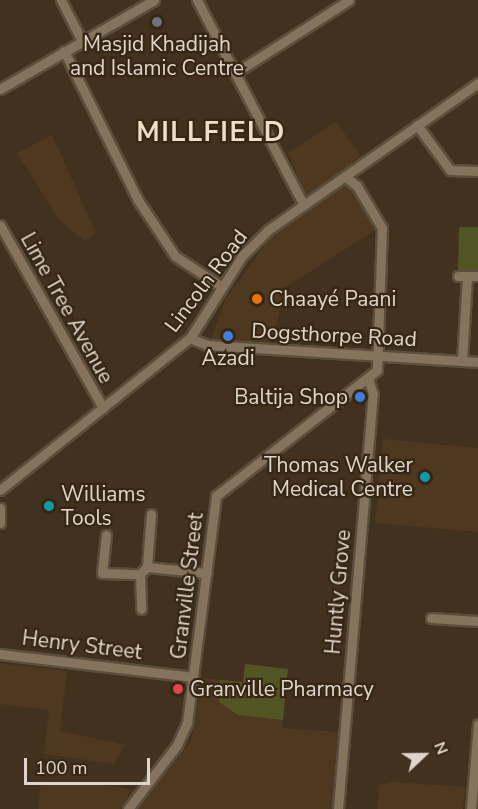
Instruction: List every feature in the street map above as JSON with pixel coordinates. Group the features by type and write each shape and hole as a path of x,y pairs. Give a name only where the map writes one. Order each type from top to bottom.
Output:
{"street":[{"path":"61,0 82,41"},
{"path":"0,89 154,0"},
{"path":"197,0 303,204"},
{"path":"235,74 348,0"},
{"path":"64,51 150,219 175,256 222,287"},
{"name":"Lincoln Road","path":"0,490 190,338 242,256 303,204 478,83"},
{"path":"417,125 450,170 478,171"},
{"path":"344,176 357,186 382,228 378,356"},
{"name":"Lime Tree Avenue","path":"0,225 103,408"},
{"path":"462,361 462,276 478,276"},
{"name":"Dogsthorpe Road","path":"190,338 207,345 478,362"},
{"name":"Granville Street","path":"128,809 181,738 194,678 216,496 368,378 377,370 378,356"},
{"name":"Huntly Grove","path":"338,809 373,394 368,378"},
{"path":"0,508 0,523"},
{"path":"106,535 102,573 140,574 147,567 151,514"},
{"path":"147,567 207,573"},
{"path":"140,574 141,609"},
{"path":"432,618 478,621"},
{"name":"Henry Street","path":"0,654 194,678"},
{"path":"471,809 478,724"}],"shaded area":[{"path":"336,122 361,156 352,162 348,184 370,214 374,231 286,287 271,344 211,339 225,300 270,238 312,208 288,153"},
{"path":"52,135 96,233 85,241 59,220 17,153"},
{"path":"459,227 478,227 478,270 458,270"},
{"path":"383,439 478,448 478,532 375,523"},
{"path":"0,663 67,671 60,731 125,745 114,764 44,754 49,710 0,704"},
{"path":"245,664 288,669 282,728 338,732 332,809 138,809 191,741 202,678 243,682"},
{"path":"245,664 288,669 283,720 238,715 219,702 220,680 243,682"},
{"path":"41,781 115,786 131,790 121,809 38,809"},
{"path":"394,782 465,787 463,809 377,809 379,785"}],"place":[{"name":"Masjid Khadijah and Islamic Centre","path":"157,22"},
{"name":"Chaayé Paani","path":"257,299"},
{"name":"Azadi","path":"228,336"},
{"name":"Baltija Shop","path":"360,397"},
{"name":"Thomas Walker Medical Centre","path":"425,477"},
{"name":"Williams Tools","path":"49,506"},
{"name":"Granville Pharmacy","path":"178,689"}],"district":[{"name":"MILLFIELD","path":"211,133"}]}
